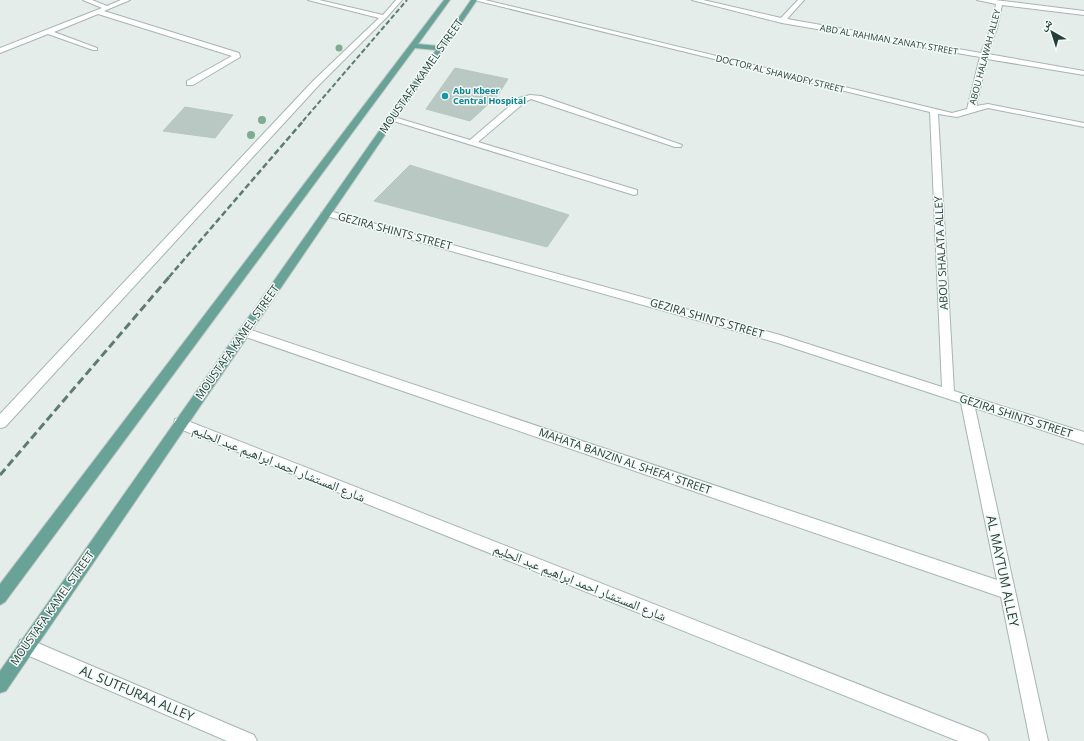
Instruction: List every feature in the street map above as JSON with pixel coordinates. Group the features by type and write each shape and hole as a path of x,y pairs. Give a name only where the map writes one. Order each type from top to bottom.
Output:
{"main road":[{"name":"MOUSTAFA KAMEL STREET","path":"0,597 448,0"},
{"name":"MOUSTAFA KAMEL STREET","path":"0,685 326,212 440,48 476,0"},
{"path":"412,46 440,48"}],"street":[{"path":"86,0 108,8"},
{"path":"0,51 127,0"},
{"path":"311,0 384,17"},
{"path":"0,423 316,84 384,17 399,0"},
{"name":"DOCTOR AL SHAWADFY STREET","path":"476,0 934,111 957,115 966,114 978,107 998,107 1084,125"},
{"path":"782,21 801,0"},
{"path":"980,0 1084,13"},
{"name":"ABD AL RAHMAN ZANATY STREET","path":"700,1 782,21 1084,73"},
{"name":"ABOU HALAWAH ALLEY","path":"971,110 984,56 994,28 999,3"},
{"path":"99,12 236,55 236,57 190,83"},
{"path":"48,32 95,49"},
{"path":"472,143 522,100 530,97 538,98 678,145"},
{"name":"ABOU SHALATA ALLEY","path":"934,111 948,394"},
{"path":"391,119 634,192"},
{"name":"GEZIRA SHINTS STREET","path":"326,212 707,317 852,361 1084,438"},
{"name":"MAHATA BANZIN AL SHEFA' STREET","path":"244,332 1007,591"},
{"name":"AL MAYTUM ALLEY","path":"967,400 1039,741"},
{"name":"شارع المستشار احمد ابراهيم عبد الحليم","path":"180,423 980,741"},
{"name":"AL SUTFURAA ALLEY","path":"26,646 248,741"}],"building":[{"name":"Abu Kbeer Central Hospital","path":"455,68 508,79 498,95 470,121 426,109"},
{"path":"185,107 233,115 215,138 163,131"},
{"path":"410,165 569,215 547,247 374,201"}],"railway":[{"path":"303,121 407,0"},
{"path":"169,277 304,120"},
{"path":"0,475 170,276"}],"place":[{"name":"Abu Kbeer Central Hospital","path":"445,96"}]}
